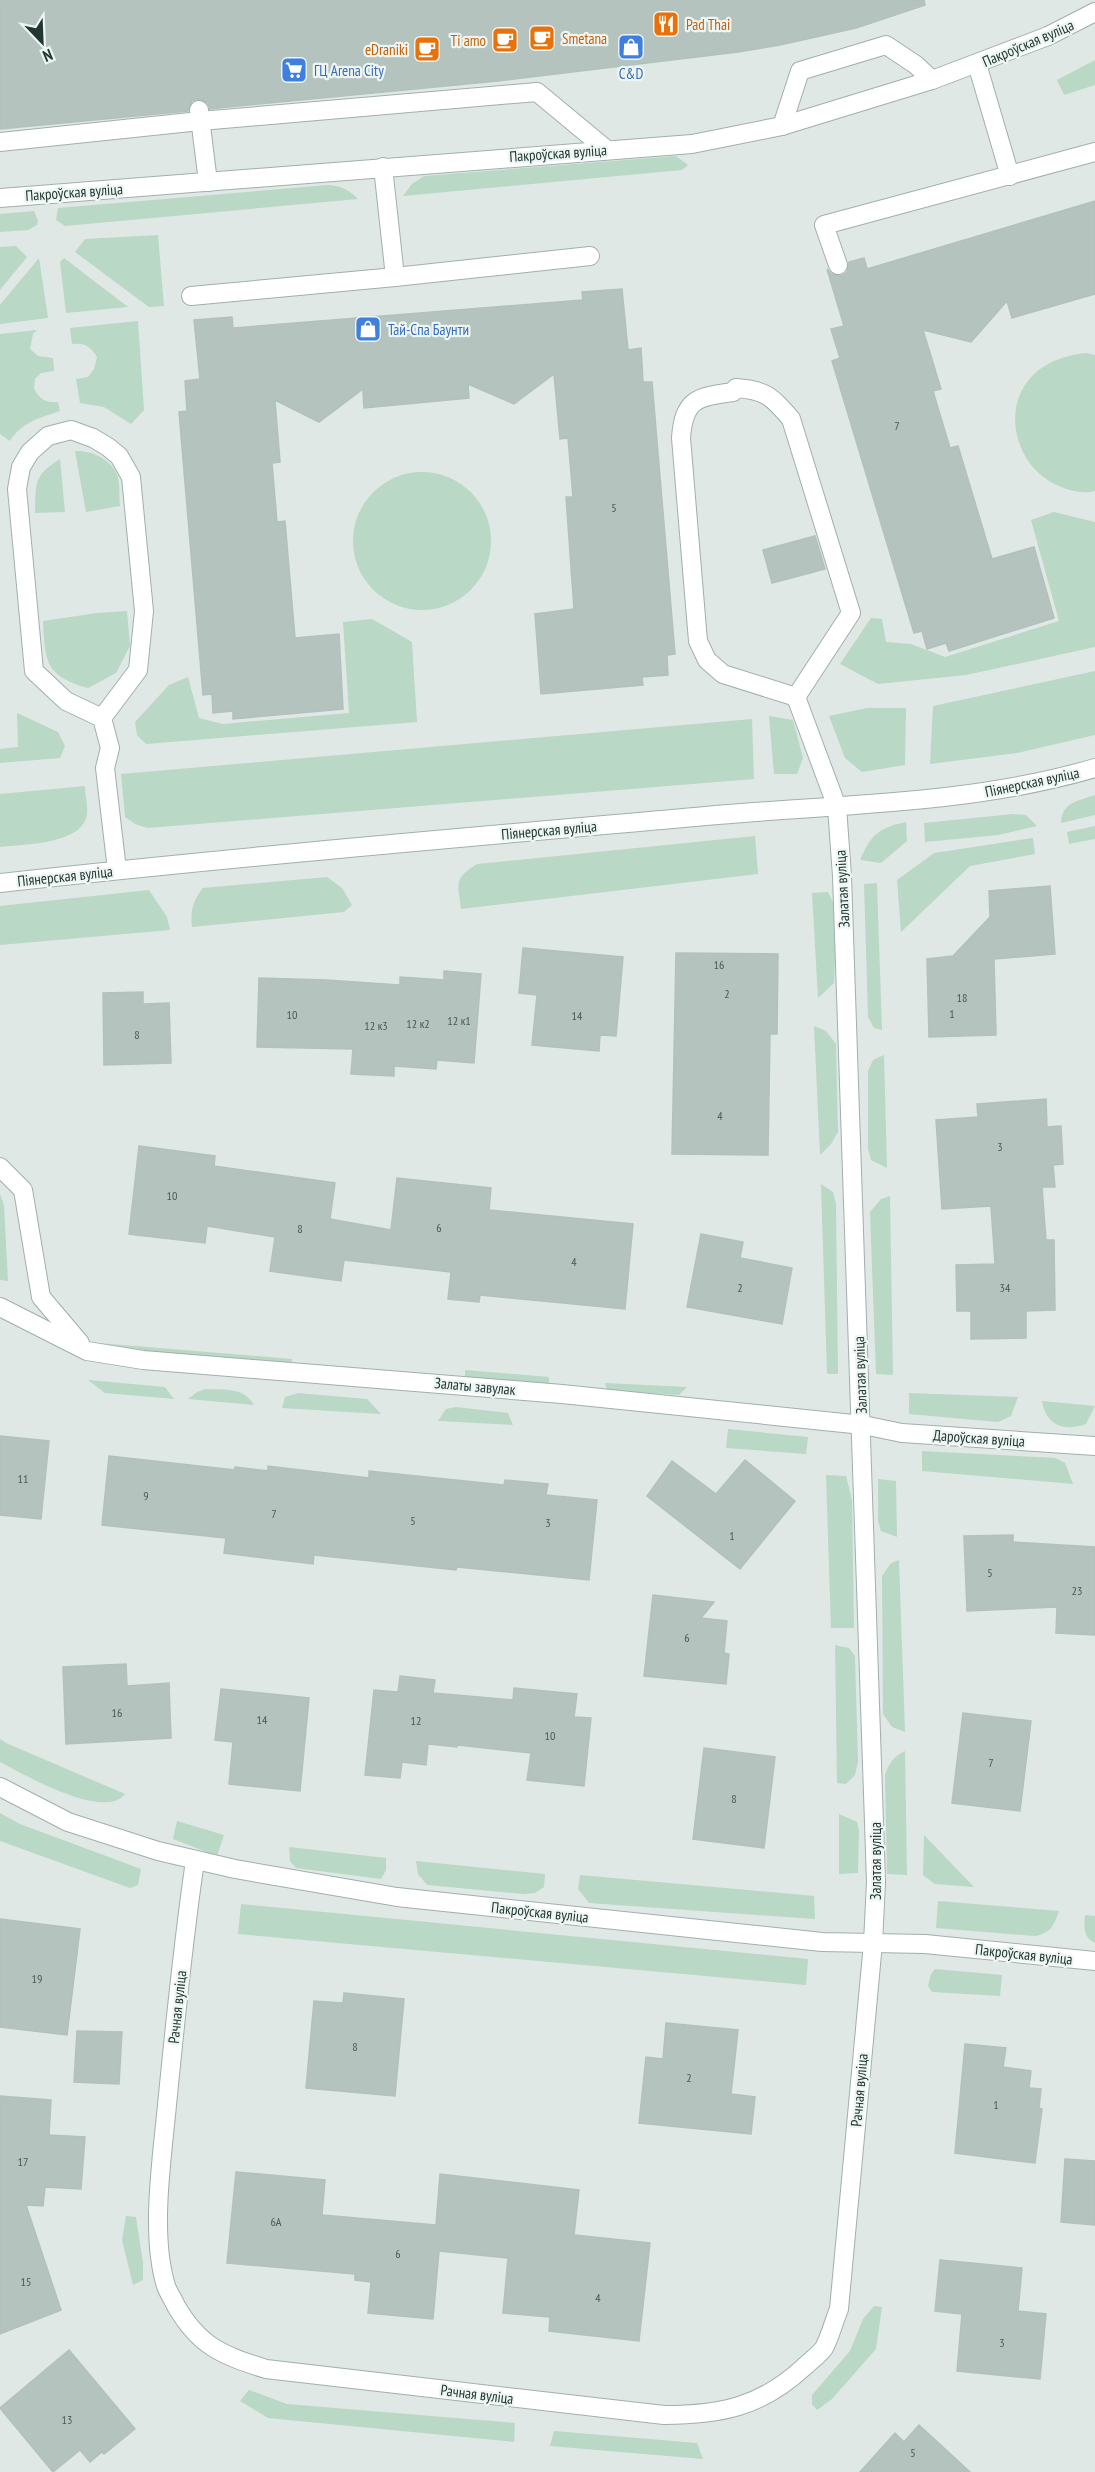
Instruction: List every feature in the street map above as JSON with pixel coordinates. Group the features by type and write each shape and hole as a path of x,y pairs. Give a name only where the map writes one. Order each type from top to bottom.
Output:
{"street":[{"name":"Пакроўская вуліца","path":"0,198 692,144 782,126 932,80 1048,36 1095,12"},
{"path":"782,126 800,71 821,64 886,45 916,65 932,80"},
{"path":"978,64 1010,176"},
{"path":"0,142 200,116 537,92 606,150"},
{"path":"200,116 208,182"},
{"path":"838,265 824,225 1095,152"},
{"path":"383,167 395,278"},
{"path":"191,296 395,278 590,256"},
{"path":"736,388 756,389 774,400 791,419 852,613 796,697 723,674 707,660 698,641 681,438 682,422 690,407 703,396 733,392 736,388"},
{"path":"71,430 93,438 108,447 119,456 130,477 144,611 138,670 102,718 66,702 34,671 17,489 21,467 30,452 48,436 71,430"},
{"name":"Залатая вуліца","path":"796,697 837,807 842,876 863,1425 876,1882 873,1943"},
{"path":"102,718 110,748 105,768 117,870"},
{"name":"Піянерская вуліца","path":"0,882 764,811 959,796 1059,778 1095,768"},
{"path":"0,1167 23,1190 41,1297 87,1351"},
{"name":"Залаты завулак","path":"0,1307 87,1351 143,1360 562,1394 863,1425"},
{"name":"Дароўская вуліца","path":"863,1425 902,1433 1095,1446"},
{"name":"Пакроўская вуліца","path":"0,1787 68,1822 195,1861 397,1897 822,1942 925,1944 1095,1961"},
{"name":"Рачная вуліца","path":"195,1861 184,1933 160,2179 159,2241 166,2286 180,2313 203,2342 232,2358 266,2369 673,2415 701,2415 737,2408 762,2397 795,2376 823,2349 839,2309 873,1943"}],"green space":[{"path":"1095,60 1095,85 1064,95 1057,80"},
{"path":"676,156 688,165 682,170 403,196 412,184 424,176"},
{"path":"328,185 345,189 358,199 65,226 56,220 58,208"},
{"path":"34,211 38,221 37,225 28,230 0,232 0,214"},
{"path":"158,235 164,306 149,307 75,252 85,239"},
{"path":"16,246 27,257 0,290 0,247"},
{"path":"39,258 48,318 0,324 0,305"},
{"path":"64,258 128,307 66,313 60,262"},
{"path":"138,321 144,410 131,424 104,407 80,403 76,379 88,377 94,369 97,357 87,346 72,344 70,328"},
{"path":"37,330 33,334 30,349 38,356 53,358 54,371 41,373 35,379 34,388 43,400 58,402 60,411 26,425 10,441 0,434 0,334"},
{"path":"1086,353 1095,355 1095,491 1086,492 1072,491 1059,486 1043,477 1030,464 1021,448 1016,431 1015,413 1019,396 1029,380 1043,367 1064,357"},
{"path":"75,451 95,454 112,466 118,477 120,506 86,512"},
{"path":"60,459 65,512 35,513 36,487 40,476"},
{"path":"422,472 448,477 471,492 486,515 491,541 486,567 471,590 448,605 422,610 396,605 373,590 358,567 353,541 358,515 373,492 396,477"},
{"path":"1054,512 1095,522 1095,647 966,675 878,684 840,664 871,618 882,619 886,642 911,644 945,657 1059,621 1031,520"},
{"path":"127,611 130,646 116,673 88,688 63,678 55,672 47,657 43,621"},
{"path":"372,619 412,642 417,722 146,744 137,735 135,722 169,685 188,677 199,718 223,724 349,713 343,622"},
{"path":"1095,671 1095,735 1017,753 930,764 933,706"},
{"path":"867,708 906,708 905,765 862,772 845,758 829,716"},
{"path":"17,713 58,732 65,746 60,758 0,763 0,749 18,747"},
{"path":"769,716 793,720 803,758 797,774 774,774"},
{"path":"752,719 754,779 148,828 137,825 125,817 121,774"},
{"path":"85,786 87,814 83,824 75,832 51,841 0,847 0,794"},
{"path":"1095,795 1095,815 1061,823 1068,806"},
{"path":"1013,814 1026,815 1037,826 998,835 925,842 924,823"},
{"path":"906,822 907,841 881,863 860,860 868,844 877,834 889,827"},
{"path":"1095,826 1095,839 1069,844 1067,832"},
{"path":"755,836 758,874 461,909 459,882 464,874 477,864"},
{"path":"1033,838 1035,854 970,866 901,932 897,880 934,853"},
{"path":"327,877 342,888 352,905 344,912 192,927 193,906 203,888"},
{"path":"877,883 882,1030 874,1028 868,1017 864,884"},
{"path":"149,890 167,917 170,930 0,945 0,906"},
{"path":"828,892 837,910 834,983 818,998 812,893"},
{"path":"814,1026 826,1031 836,1044 838,1132 831,1144 820,1155"},
{"path":"884,1055 887,1168 871,1160 868,1149 868,1071 873,1060"},
{"path":"821,1184 833,1192 836,1204 838,1374 827,1374"},
{"path":"0,1194 4,1205 8,1281 0,1280"},
{"path":"890,1196 893,1375 876,1374 870,1212 881,1199"},
{"path":"99,1343 292,1359 291,1366 99,1349"},
{"path":"465,1370 549,1377 549,1385 465,1380"},
{"path":"88,1380 165,1387 174,1399 105,1393"},
{"path":"605,1383 687,1387 679,1395 607,1390"},
{"path":"206,1389 239,1392 250,1399 254,1405 188,1399"},
{"path":"298,1393 367,1399 381,1414 282,1408 285,1397"},
{"path":"909,1393 1018,1397 1011,1416 998,1422 909,1414"},
{"path":"1042,1401 1095,1406 1086,1424 1063,1427 1047,1416"},
{"path":"456,1407 508,1413 513,1425 438,1421 446,1409"},
{"path":"728,1429 808,1437 806,1454 726,1448"},
{"path":"922,1451 1056,1458 1065,1463 1073,1484 922,1471"},
{"path":"826,1475 846,1476 852,1500 854,1628 831,1628"},
{"path":"878,1479 896,1481 897,1537 881,1531 878,1521"},
{"path":"899,1560 905,1732 892,1727 883,1714 882,1576 891,1563"},
{"path":"835,1645 849,1648 855,1656 858,1762 855,1775 846,1784 837,1783"},
{"path":"0,1739 125,1794 115,1801 100,1802 83,1799 45,1785 0,1762"},
{"path":"905,1751 907,1875 887,1874 885,1775 892,1761"},
{"path":"0,1813 20,1824 141,1869 138,1885 130,1888 0,1841"},
{"path":"839,1814 857,1822 859,1830 858,1873 839,1874"},
{"path":"177,1821 224,1835 217,1856 173,1839"},
{"path":"924,1835 974,1887 935,1884 923,1875"},
{"path":"289,1847 386,1858 386,1870 381,1879 296,1868 290,1861"},
{"path":"416,1861 545,1874 544,1887 535,1893 524,1894 427,1885 418,1874"},
{"path":"580,1875 814,1896 815,1919 589,1903 578,1889"},
{"path":"938,1901 1059,1911 1051,1928 1035,1936 936,1928"},
{"path":"241,1904 808,1959 806,1985 238,1934"},
{"path":"1085,1915 1095,1916 1095,1943 1086,1935"},
{"path":"935,1969 1002,1975 1000,1996 932,1992 928,1986"},
{"path":"126,2216 136,2217 143,2263 143,2280 133,2285 122,2240"},
{"path":"874,2306 882,2307 876,2349 832,2399 817,2410 812,2404 812,2395 850,2351 863,2319"},
{"path":"249,2390 287,2404 515,2423 514,2442 268,2418 240,2401"},
{"path":"554,2431 697,2443 703,2459 550,2446"}],"building":[{"name":"ГЦ Arena City","path":"0,0 924,0 925,5 856,28 738,52 498,81 210,109 208,103 198,99 192,101 188,111 0,129"},
{"path":"1095,201 1095,294 1012,318 1007,301 971,342 923,330 941,389 933,391 950,448 958,446 992,559 1034,547 1054,618 949,651 946,643 927,649 922,631 914,633 832,361 840,358 831,329 844,326 827,269 831,274 841,276 847,272 849,262 864,258 867,269"},
{"path":"622,289 628,350 641,348 643,382 652,382 675,654 667,655 668,675 642,677 643,685 541,694 535,614 574,609 566,497 573,497 568,438 560,439 554,374 514,404 468,384 469,398 364,408 363,389 319,422 275,400 280,462 272,463 277,522 285,521 295,638 339,634 343,709 233,719 233,711 213,713 212,694 203,695 179,412 187,411 185,381 200,379 194,320 232,317 233,328 583,300 582,292"},
{"path":"815,536 825,569 772,583 763,550"},
{"path":"1050,886 1055,954 994,959 996,1035 929,1037 927,959 953,956 990,917 989,891"},
{"path":"523,948 623,957 616,1036 600,1035 599,1051 532,1045 537,995 519,993"},
{"path":"676,953 778,954 777,1034 770,1034 768,1155 672,1154"},
{"path":"444,971 481,974 474,1063 437,1060 436,1069 394,1066 394,1076 351,1074 353,1049 257,1047 259,978 400,985 400,977 444,980"},
{"path":"143,992 143,1004 169,1003 171,1063 104,1065 103,993"},
{"path":"1046,1099 1047,1127 1061,1126 1063,1164 1053,1165 1055,1187 1042,1187 1046,1240 1054,1240 1055,1310 1026,1311 1026,1338 971,1339 971,1311 957,1311 956,1265 995,1264 991,1206 942,1209 936,1120 978,1117 977,1104"},
{"path":"139,1146 215,1156 214,1166 335,1183 330,1219 391,1230 397,1178 491,1188 489,1210 633,1224 625,1309 480,1295 479,1302 448,1299 451,1272 344,1260 341,1281 270,1271 275,1237 207,1226 205,1243 129,1234"},
{"path":"701,1234 743,1242 740,1258 792,1268 782,1324 687,1307"},
{"path":"0,1436 49,1441 41,1519 0,1515"},
{"path":"109,1456 235,1470 235,1467 268,1471 268,1466 369,1478 369,1471 504,1485 505,1480 548,1484 546,1495 597,1500 589,1580 457,1567 456,1570 314,1555 313,1564 224,1553 226,1538 102,1525"},
{"path":"745,1460 795,1501 740,1569 647,1496 672,1461 716,1494"},
{"path":"1013,1535 1013,1542 1095,1547 1095,1635 1056,1633 1057,1607 967,1611 964,1536"},
{"path":"653,1595 714,1602 701,1618 727,1621 724,1653 729,1654 726,1684 644,1676"},
{"path":"126,1664 127,1686 169,1683 171,1738 66,1744 63,1667"},
{"path":"400,1676 435,1680 433,1693 513,1700 514,1688 577,1694 574,1717 591,1718 584,1786 527,1780 531,1753 458,1745 457,1747 428,1744 426,1765 402,1762 400,1778 365,1775 374,1690 398,1692"},
{"path":"221,1689 309,1698 300,1791 229,1784 233,1742 215,1740"},
{"path":"963,1713 1031,1721 1020,1811 952,1803"},
{"path":"704,1748 775,1757 764,1848 693,1839"},
{"path":"0,1919 80,1929 67,2035 0,2027"},
{"path":"344,1993 404,1999 395,2096 306,2088 314,2001 343,2003"},
{"path":"666,2023 738,2030 731,2094 755,2097 751,2134 639,2123 646,2057 663,2059"},
{"path":"77,2031 122,2032 119,2084 74,2082"},
{"path":"965,2044 1006,2048 1003,2067 1031,2071 1029,2088 1041,2089 1039,2108 1042,2109 1035,2163 955,2153"},
{"path":"0,2096 51,2100 49,2135 85,2137 81,2189 45,2187 43,2206 26,2205 61,2310 0,2334"},
{"path":"1065,2159 1095,2161 1095,2225 1061,2222"},
{"path":"236,2172 325,2180 322,2215 436,2225 440,2174 579,2190 574,2235 650,2243 639,2341 549,2331 550,2317 503,2313 508,2258 439,2251 433,2319 368,2313 371,2282 355,2280 355,2274 227,2263"},
{"path":"940,2260 1022,2268 1018,2311 1046,2314 1040,2379 957,2371 962,2314 935,2311"},
{"path":"69,2350 135,2429 104,2454 102,2452 90,2462 80,2450 53,2472 0,2408"},
{"path":"919,2425 970,2472 860,2472 895,2433 904,2442"}],"place":[{"name":"Pad Thai","path":"666,24"},
{"name":"Smetana","path":"542,38"},
{"name":"Ti amo","path":"505,40"},
{"name":"C&D","path":"631,47"},
{"name":"eDraniki","path":"427,49"},
{"name":"ГЦ Arena City","path":"294,70"},
{"name":"Тай-Спа Баунти","path":"368,329"}]}
